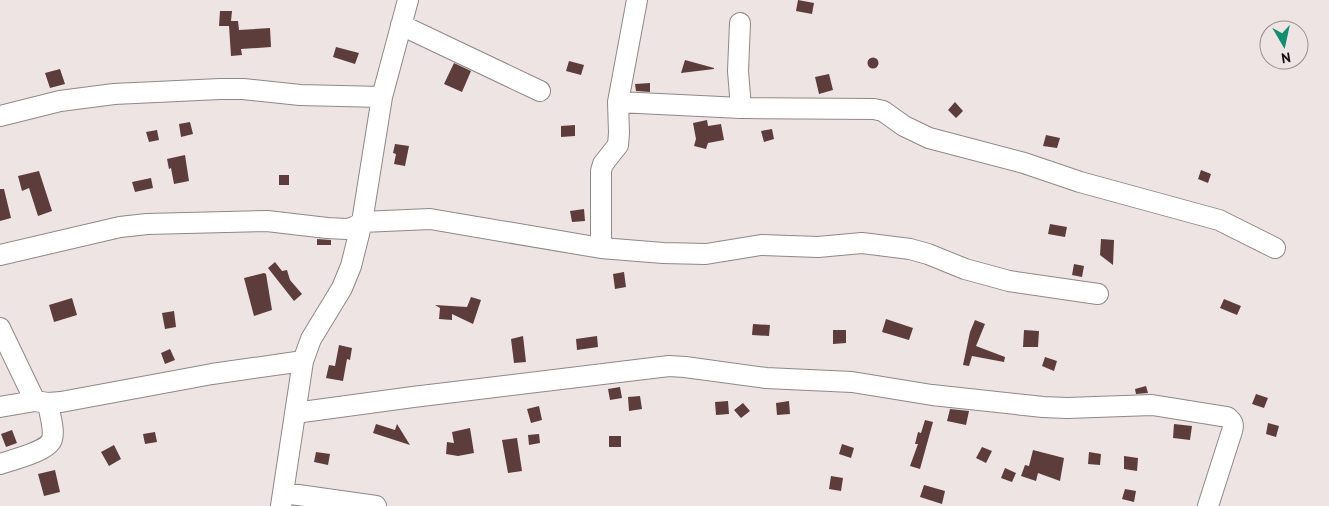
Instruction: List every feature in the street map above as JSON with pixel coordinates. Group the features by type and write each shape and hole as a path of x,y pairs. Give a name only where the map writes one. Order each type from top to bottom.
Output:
{"street":[{"path":"376,506 283,499 303,361 311,339 342,288 351,266 362,222 382,96 408,0"},
{"path":"601,248 601,171 603,164 618,145 618,102 637,0"},
{"path":"740,23 738,71 741,108"},
{"path":"401,25 540,91"},
{"path":"0,116 60,101 114,94 243,89 300,96 382,96"},
{"path":"618,102 741,108 874,109 883,111 904,126 929,138 1024,163 1080,182 1219,220 1275,248"},
{"path":"0,254 120,227 147,224 259,221 347,229 362,222 430,219 601,248 663,253 706,254 761,245 818,247 862,243 910,249 965,269 1009,281 1098,294"},
{"path":"0,328 41,402 53,434 52,440 47,447 0,464"},
{"path":"0,407 303,361"},
{"path":"296,413 423,395 669,366 766,378 852,382 932,395 1043,407 1152,405 1227,417 1232,421 1234,425 1232,432 1206,506"}],"building":[{"path":"798,0 814,3 812,14 796,11"},
{"path":"220,11 232,11 231,21 238,21 239,30 270,28 271,47 241,49 242,55 231,56 229,26 219,26"},
{"path":"336,47 359,53 355,64 333,57"},
{"path":"871,58 875,58 878,63 877,67 871,68 868,65 868,61"},
{"path":"685,60 714,68 714,69 681,73"},
{"path":"569,61 584,65 581,75 566,71"},
{"path":"454,63 471,71 462,92 444,84"},
{"path":"60,69 65,84 50,88 45,73"},
{"path":"829,74 833,90 819,94 815,77"},
{"path":"650,83 650,92 636,91 635,84"},
{"path":"955,102 963,111 956,118 948,110"},
{"path":"707,120 708,126 721,124 724,140 708,143 706,149 694,146 696,139 693,123"},
{"path":"190,122 193,134 181,137 179,124"},
{"path":"575,125 575,136 561,137 561,126"},
{"path":"772,129 774,139 764,142 761,131"},
{"path":"157,130 159,140 149,142 146,132"},
{"path":"1046,135 1060,138 1057,148 1043,146"},
{"path":"395,144 409,146 405,166 394,164 396,154 393,153"},
{"path":"185,155 189,181 174,184 167,159"},
{"path":"1201,170 1211,174 1208,183 1198,179"},
{"path":"39,171 52,211 38,216 29,188 22,191 18,176"},
{"path":"279,175 289,175 289,185 279,185"},
{"path":"151,178 153,188 135,192 132,182"},
{"path":"0,189 4,189 11,218 0,221"},
{"path":"584,209 585,221 572,222 570,211"},
{"path":"1050,224 1067,227 1065,237 1048,234"},
{"path":"317,239 331,240 331,245 317,245"},
{"path":"1101,239 1114,240 1113,265 1100,255"},
{"path":"275,262 282,271 287,270 290,280 302,294 294,301 268,268"},
{"path":"1074,264 1084,266 1082,277 1072,275"},
{"path":"624,272 626,287 615,289 613,274"},
{"path":"266,274 272,310 254,316 244,278"},
{"path":"471,297 481,300 473,324 452,314 452,320 439,319 440,308 435,305 467,307"},
{"path":"72,298 77,315 54,322 49,305"},
{"path":"1224,299 1241,306 1237,315 1220,308"},
{"path":"174,311 176,327 165,329 162,313"},
{"path":"886,319 913,328 909,340 882,332"},
{"path":"975,320 985,324 976,346 1005,357 1004,362 972,356 969,366 963,365 970,332"},
{"path":"753,324 770,325 769,336 752,335"},
{"path":"833,330 846,330 846,343 833,344"},
{"path":"1024,330 1039,331 1038,347 1023,347"},
{"path":"523,336 526,362 514,363 511,339"},
{"path":"597,336 598,347 577,350 576,339"},
{"path":"339,345 352,348 350,360 347,359 343,381 326,378 329,365 335,366"},
{"path":"170,349 175,360 165,364 161,353"},
{"path":"1045,357 1057,361 1054,371 1042,366"},
{"path":"1146,386 1148,393 1136,394 1135,389"},
{"path":"620,387 622,398 610,400 608,389"},
{"path":"1256,394 1268,398 1264,408 1252,404"},
{"path":"640,396 642,409 629,411 628,397"},
{"path":"728,401 729,414 716,415 715,402"},
{"path":"789,401 790,414 777,415 776,403"},
{"path":"743,403 750,411 741,418 734,410"},
{"path":"539,406 542,420 531,423 527,409"},
{"path":"950,409 969,411 966,425 947,421"},
{"path":"925,420 933,422 920,469 910,466 918,444 915,444 918,432 921,433"},
{"path":"1268,423 1279,426 1276,437 1266,434"},
{"path":"376,424 395,430 397,424 410,445 373,433"},
{"path":"1174,424 1192,426 1190,440 1173,438"},
{"path":"470,428 474,453 458,456 446,454 447,442 454,443 452,432"},
{"path":"12,430 17,443 6,447 1,434"},
{"path":"155,432 157,442 145,444 143,434"},
{"path":"539,434 540,443 529,445 528,435"},
{"path":"609,436 621,436 621,447 609,447"},
{"path":"517,438 522,471 508,473 502,440"},
{"path":"842,444 854,448 851,458 839,454"},
{"path":"114,445 121,459 109,466 101,452"},
{"path":"982,447 992,451 986,463 976,458"},
{"path":"1033,450 1064,458 1060,481 1038,473 1036,481 1021,476 1025,465 1029,466"},
{"path":"316,452 330,454 328,465 314,462"},
{"path":"1089,452 1101,454 1100,465 1088,464"},
{"path":"1124,456 1138,458 1137,471 1124,469"},
{"path":"1005,468 1016,473 1012,482 1001,478"},
{"path":"55,470 60,492 44,496 38,474"},
{"path":"831,476 843,478 841,491 829,489"},
{"path":"924,485 945,491 942,504 920,497"},
{"path":"1125,489 1136,491 1134,502 1122,499"}]}
